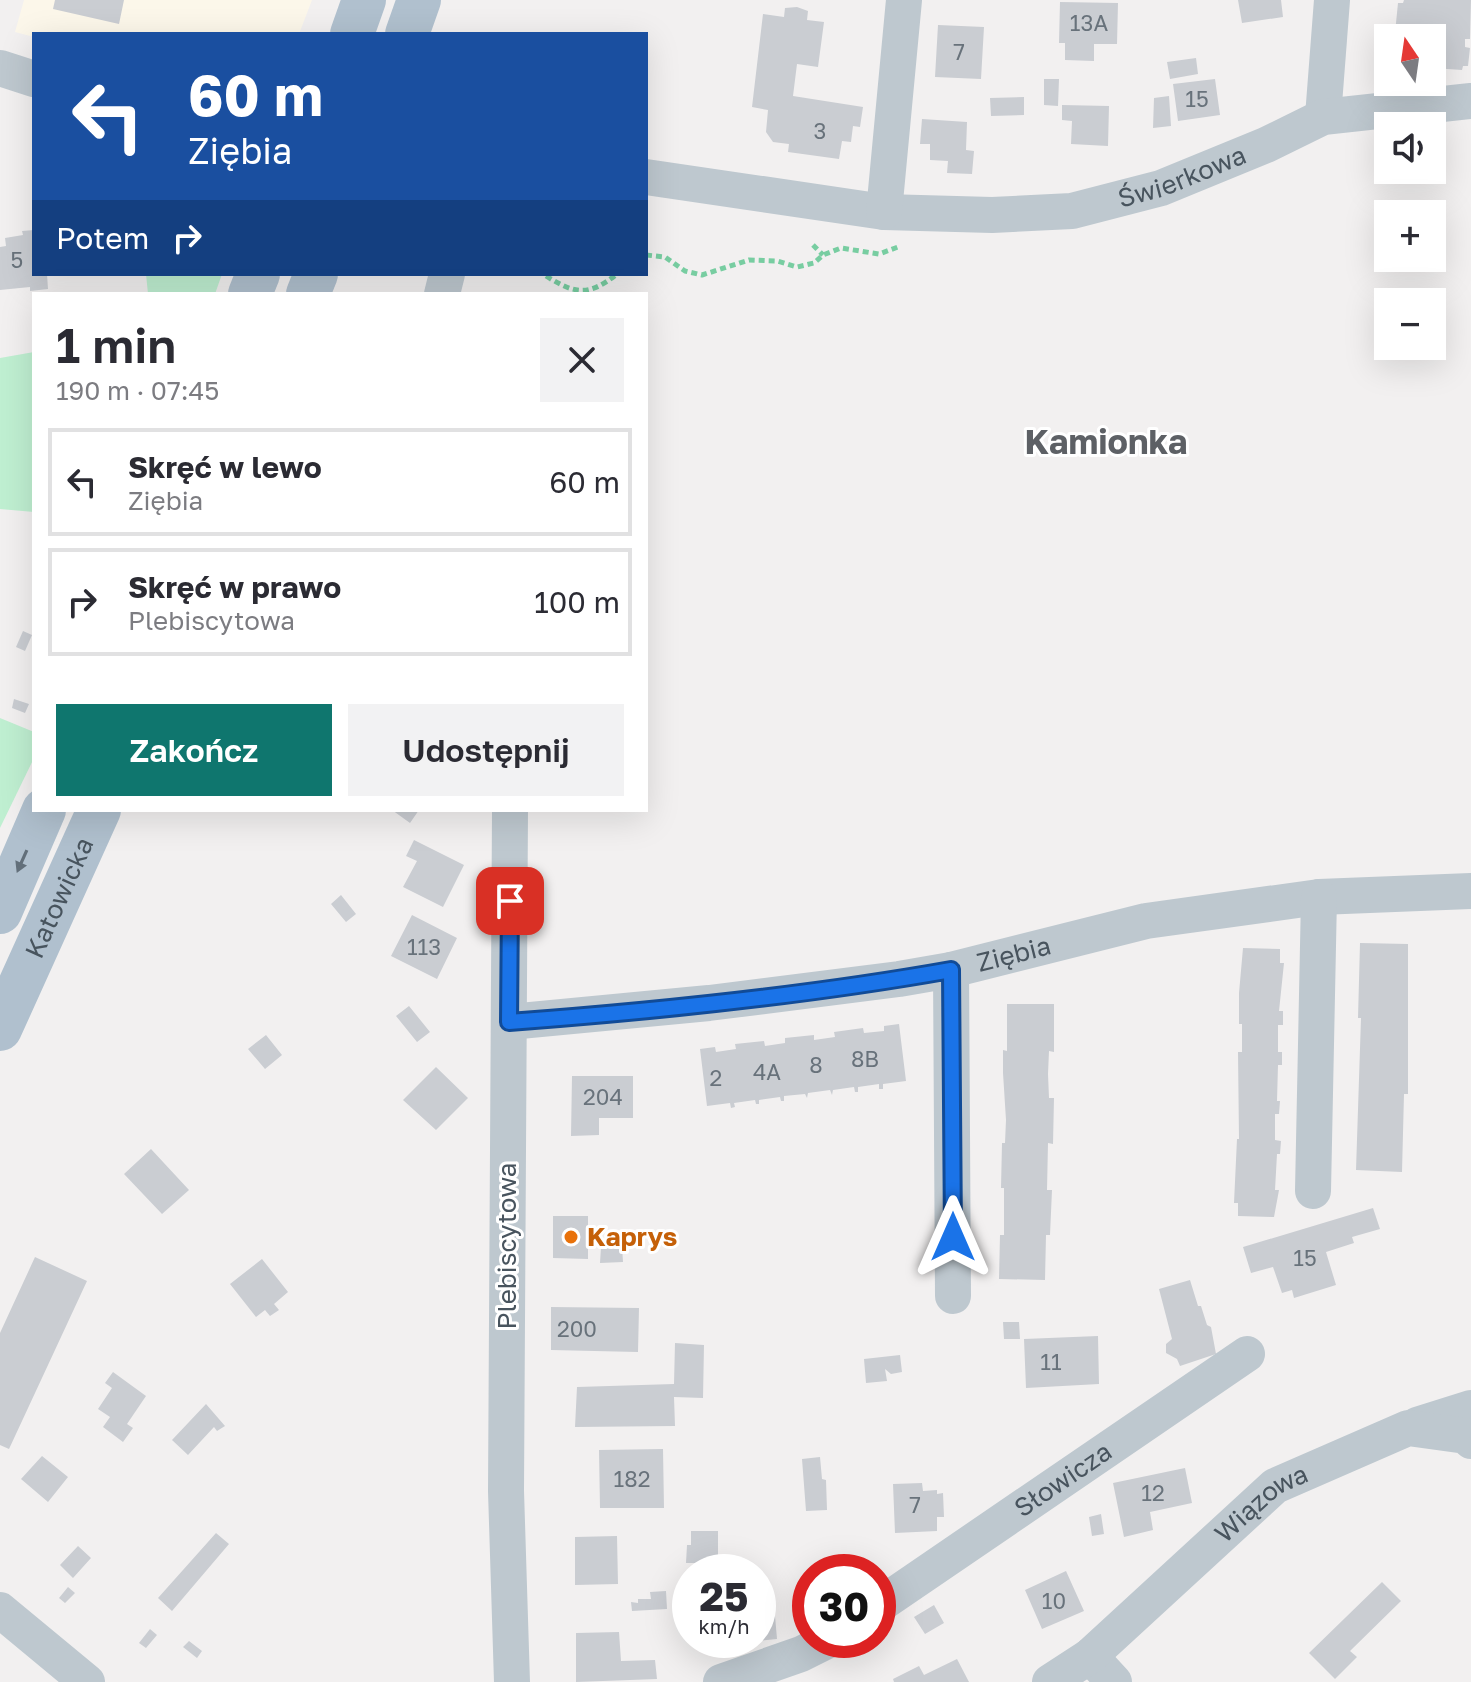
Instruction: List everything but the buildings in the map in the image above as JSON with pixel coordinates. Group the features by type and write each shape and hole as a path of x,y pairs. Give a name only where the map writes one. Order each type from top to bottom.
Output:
{"main road":[{"path":"353,32 364,0"},
{"path":"408,32 419,0"},
{"name":"Katowicka","path":"0,912 43,812"},
{"name":"Katowicka","path":"0,1029 98,812"}],"street":[{"path":"884,212 904,0"},
{"path":"1323,117 1332,0"},
{"path":"0,68 32,78"},
{"name":"Świerkowa","path":"648,177 884,212 992,215 1072,211 1161,188 1266,145 1323,117 1471,101"},
{"name":"Plebiscytowa","path":"510,812 506,1491 512,1682"},
{"name":"Ziębia","path":"509,1022 709,1003 899,979 951,970 1146,921 1319,897 1471,891"},
{"path":"1313,1191 1319,897"},
{"path":"951,970 953,1296"},
{"name":"Słowicza","path":"896,1594 1247,1354"},
{"name":"Wiązowa","path":"1050,1682 1102,1669 1275,1486 1408,1428 1471,1408"},
{"path":"1408,1428 1466,1436 1471,1441"},
{"path":"0,1610 87,1682"},
{"path":"721,1682 792,1657"}],"path":[{"path":"813,245 823,255"},
{"path":"648,255 665,257 685,271 702,275 749,260 777,261 797,267 814,263 823,255 841,248 879,254 898,247"},
{"path":"546,276 568,290 595,289 614,276"}],"shaded area":[{"path":"24,0 312,0 300,32 32,32 32,36 15,32"}],"green space":[{"path":"146,276 221,276 216,292 148,292"},
{"path":"32,352 32,512 0,509 0,358"},
{"path":"0,718 32,731 32,762 0,828"}],"place":[{"name":"Kaprys","path":"571,1237"}],"district":[{"name":"Kamionka","path":"1106,442"}],"route":[{"path":"510,901 509,1022 709,1003 951,970 953,1237"}]}
